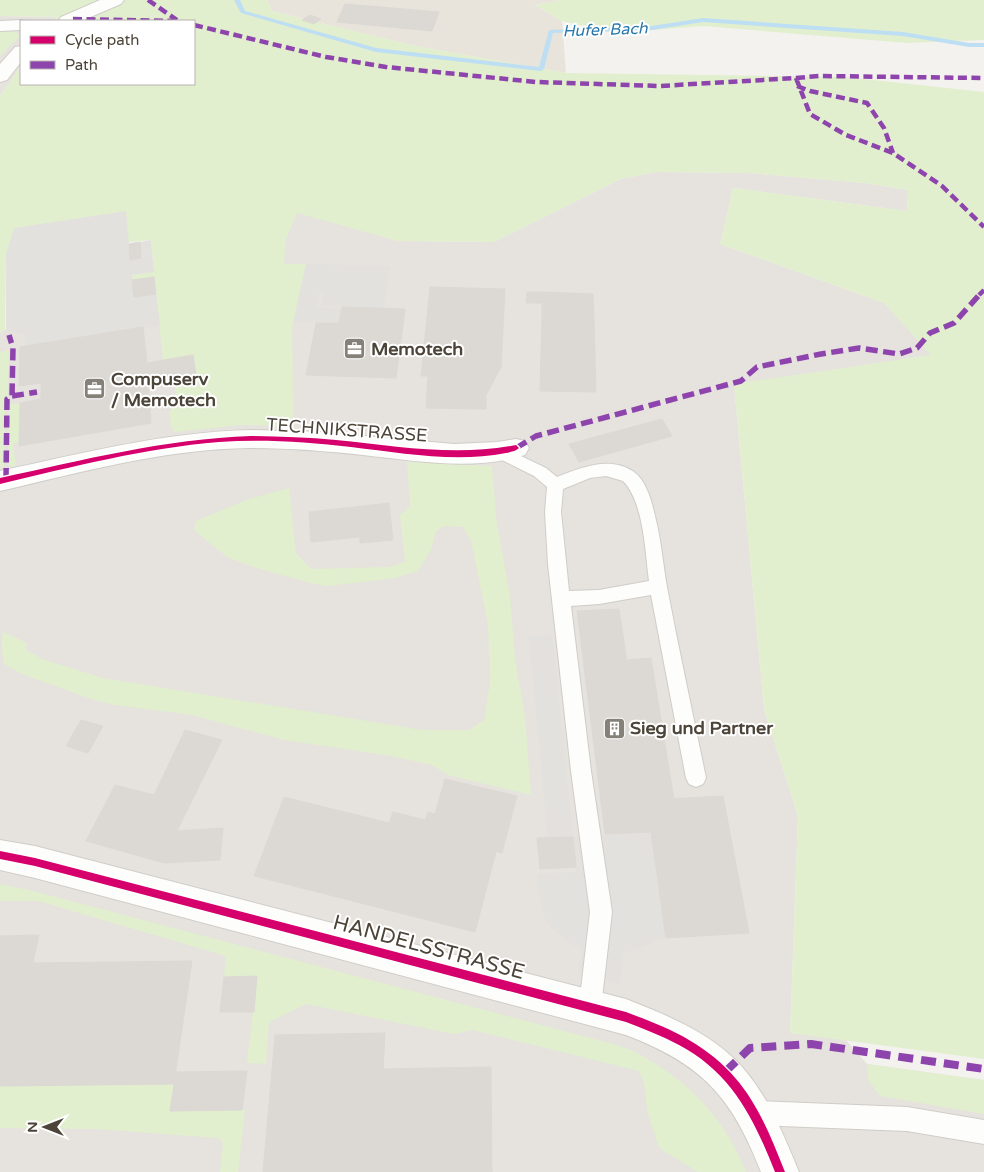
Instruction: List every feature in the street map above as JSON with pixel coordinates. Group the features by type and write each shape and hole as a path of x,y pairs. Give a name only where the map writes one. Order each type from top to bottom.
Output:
{"street":[{"path":"70,20 115,0"},
{"path":"0,26 20,25"},
{"path":"0,76 20,52"},
{"name":"TECHNIKSTRASSE","path":"0,481 165,447 226,440 304,441 391,450 486,454 508,450"},
{"name":"HANDELSSTRASSE","path":"0,855 45,864 590,1007 665,1030 694,1046 725,1072 755,1113 780,1172"}],"lane":[{"path":"508,450 540,472 554,485 553,512 561,599 581,771 601,912 590,1007"},
{"path":"554,485 601,470 619,472 630,478 639,493 648,523 658,586 696,778"},
{"path":"561,599 599,597 658,586"},
{"path":"755,1113 908,1119 984,1132"}],"shaded area":[{"path":"267,0 562,0 535,5 562,21 566,73 415,46 272,11"},
{"path":"0,16 56,17 54,20 20,20 20,67 0,96"},
{"path":"656,172 748,173 865,183 908,190 907,211 733,188 720,244 884,303 932,355 734,385 764,709 798,816 790,1033 845,1039 867,1064 984,1080 984,1172 0,1172 0,332 297,212 398,241 494,242 621,179"},
{"path":"126,211 129,244 151,240 154,272 132,275 134,297 156,294 160,325 25,346 25,334 6,330 6,254 14,228"},
{"path":"306,264 390,266 384,309 323,305 324,293 319,293 317,307 341,309 339,323 293,322"},
{"path":"552,635 573,837 651,832 666,938 623,953 619,984 578,973 583,949 571,944 553,930 546,920 539,899 537,874 576,872 576,867 548,838 529,636"}],"green space":[{"path":"0,0 267,0 272,11 415,46 566,73 846,77 984,92 984,1059 790,1033 798,816 764,709 734,384 931,355 884,303 720,244 733,188 907,211 908,190 865,183 748,173 656,172 621,179 494,242 398,241 297,213 286,239 284,264 306,264 292,329 294,424 290,426 240,425 175,432 171,428 169,413 176,400 174,378 196,375 193,355 163,360 154,277 132,280 131,275 154,272 151,240 6,254 5,330 0,332 0,96 20,67 20,85 195,85 195,20 54,20 56,17 0,16"},
{"path":"562,0 984,0 984,40 907,43 703,26 613,33 562,21 535,5"},
{"path":"10,30 20,36 0,56 0,32"},
{"path":"9,350 8,396 5,397 4,467 0,467 0,352"},
{"path":"20,403 20,442 13,444 16,466 8,466 9,405"},
{"path":"407,462 492,466 497,525 510,595 515,659 525,716 531,795 448,775 432,765 391,756 284,740 192,715 115,705 91,699 22,674 4,664 1,646 3,632 27,643 26,650 42,659 103,678 422,730 469,730 484,720 490,681 488,624 471,541 463,527 444,526 436,531 431,550 418,571 395,578 327,586 253,567 227,557 194,530 196,521 246,500 289,488 296,553 311,569 389,567 405,562 400,515 410,506"},
{"path":"0,884 33,891 617,1045 633,1051 670,1073 701,1101 727,1134 746,1172 698,1172 659,1148 647,1110 644,1083 639,1071 473,1030 454,1034 306,1004 269,1022 266,1064 247,1063 257,976 224,977 226,956 38,901 0,901"},
{"path":"867,1064 984,1080 984,1114 880,1096 868,1080"},
{"path":"174,1084 170,1111 245,1110 238,1172 220,1172 223,1143 219,1138 94,1129 0,1128 0,1086"}],"building":[{"path":"345,4 439,12 432,31 337,22"},
{"path":"310,15 321,19 314,24 302,20"},
{"path":"140,242 141,258 130,260 129,244"},
{"path":"154,277 156,294 134,297 132,280"},
{"path":"430,287 505,289 501,367 486,395 486,409 426,408 428,376 421,376"},
{"path":"527,292 542,292 541,303 526,303"},
{"path":"542,292 593,294 594,319 542,317"},
{"name":"Memotech","path":"342,307 405,309 396,378 306,375 316,323 339,323"},
{"path":"542,317 594,319 596,392 540,391"},
{"name":"Compuserv / Memotech","path":"143,327 147,363 193,355 196,375 148,383 151,423 19,446 20,403 41,399 41,383 19,386 20,347"},
{"path":"662,419 672,436 579,462 569,444"},
{"path":"389,503 393,540 360,543 360,537 311,542 309,512"},
{"name":"Sieg und Partner","path":"619,609 648,800 723,796 749,933 666,938 651,832 605,834 577,611"},
{"path":"651,658 674,799 648,800 627,660"},
{"path":"81,720 103,726 88,753 66,746"},
{"path":"185,730 222,740 177,831 223,828 220,860 164,863 86,841 115,785 154,795"},
{"path":"445,779 517,796 502,853 421,833 428,812 435,814"},
{"path":"284,797 389,823 393,812 425,820 421,833 496,852 475,932 254,876"},
{"path":"573,837 576,867 540,869 537,838"},
{"path":"39,935 6,1086 0,1086 0,936"},
{"path":"192,961 174,1084 6,1086 33,963"},
{"path":"257,976 254,1012 220,1012 224,977"},
{"path":"385,1033 383,1069 491,1067 492,1172 263,1172 275,1035"},
{"path":"247,1071 242,1110 170,1111 176,1072"}],"waterway":[{"name":"Hufer Bach","path":"237,0 243,12 376,50 541,69 551,31 652,28 703,20 903,34 969,45 984,45"}],"marked path":[{"path":"148,0 177,20"},
{"path":"73,19 127,20"},
{"path":"195,25 326,57 386,67 536,82 660,86 796,78 810,114 846,135 893,153 942,186 984,227"},
{"path":"796,78 819,76 984,78"},
{"path":"797,86 810,91 867,103 884,128 893,153"},
{"path":"516,448 536,436 741,381 757,367 859,348 899,354 917,348 930,333 954,323 984,290"},
{"path":"6,480 7,399 12,396 13,348 9,335"},
{"path":"12,396 37,392"},
{"path":"725,1072 750,1048 757,1046 811,1044 984,1069"}],"cycle path":[{"path":"0,481 157,447 221,440 310,441 454,454 497,452 516,448"},
{"path":"0,855 35,862 626,1017 657,1029 684,1042 706,1056 725,1073 741,1092 755,1114 780,1172"}],"place":[{"name":"Memotech","path":"355,349"},
{"name":"Compuserv / Memotech","path":"95,389"},
{"name":"Sieg und Partner","path":"614,728"}]}
